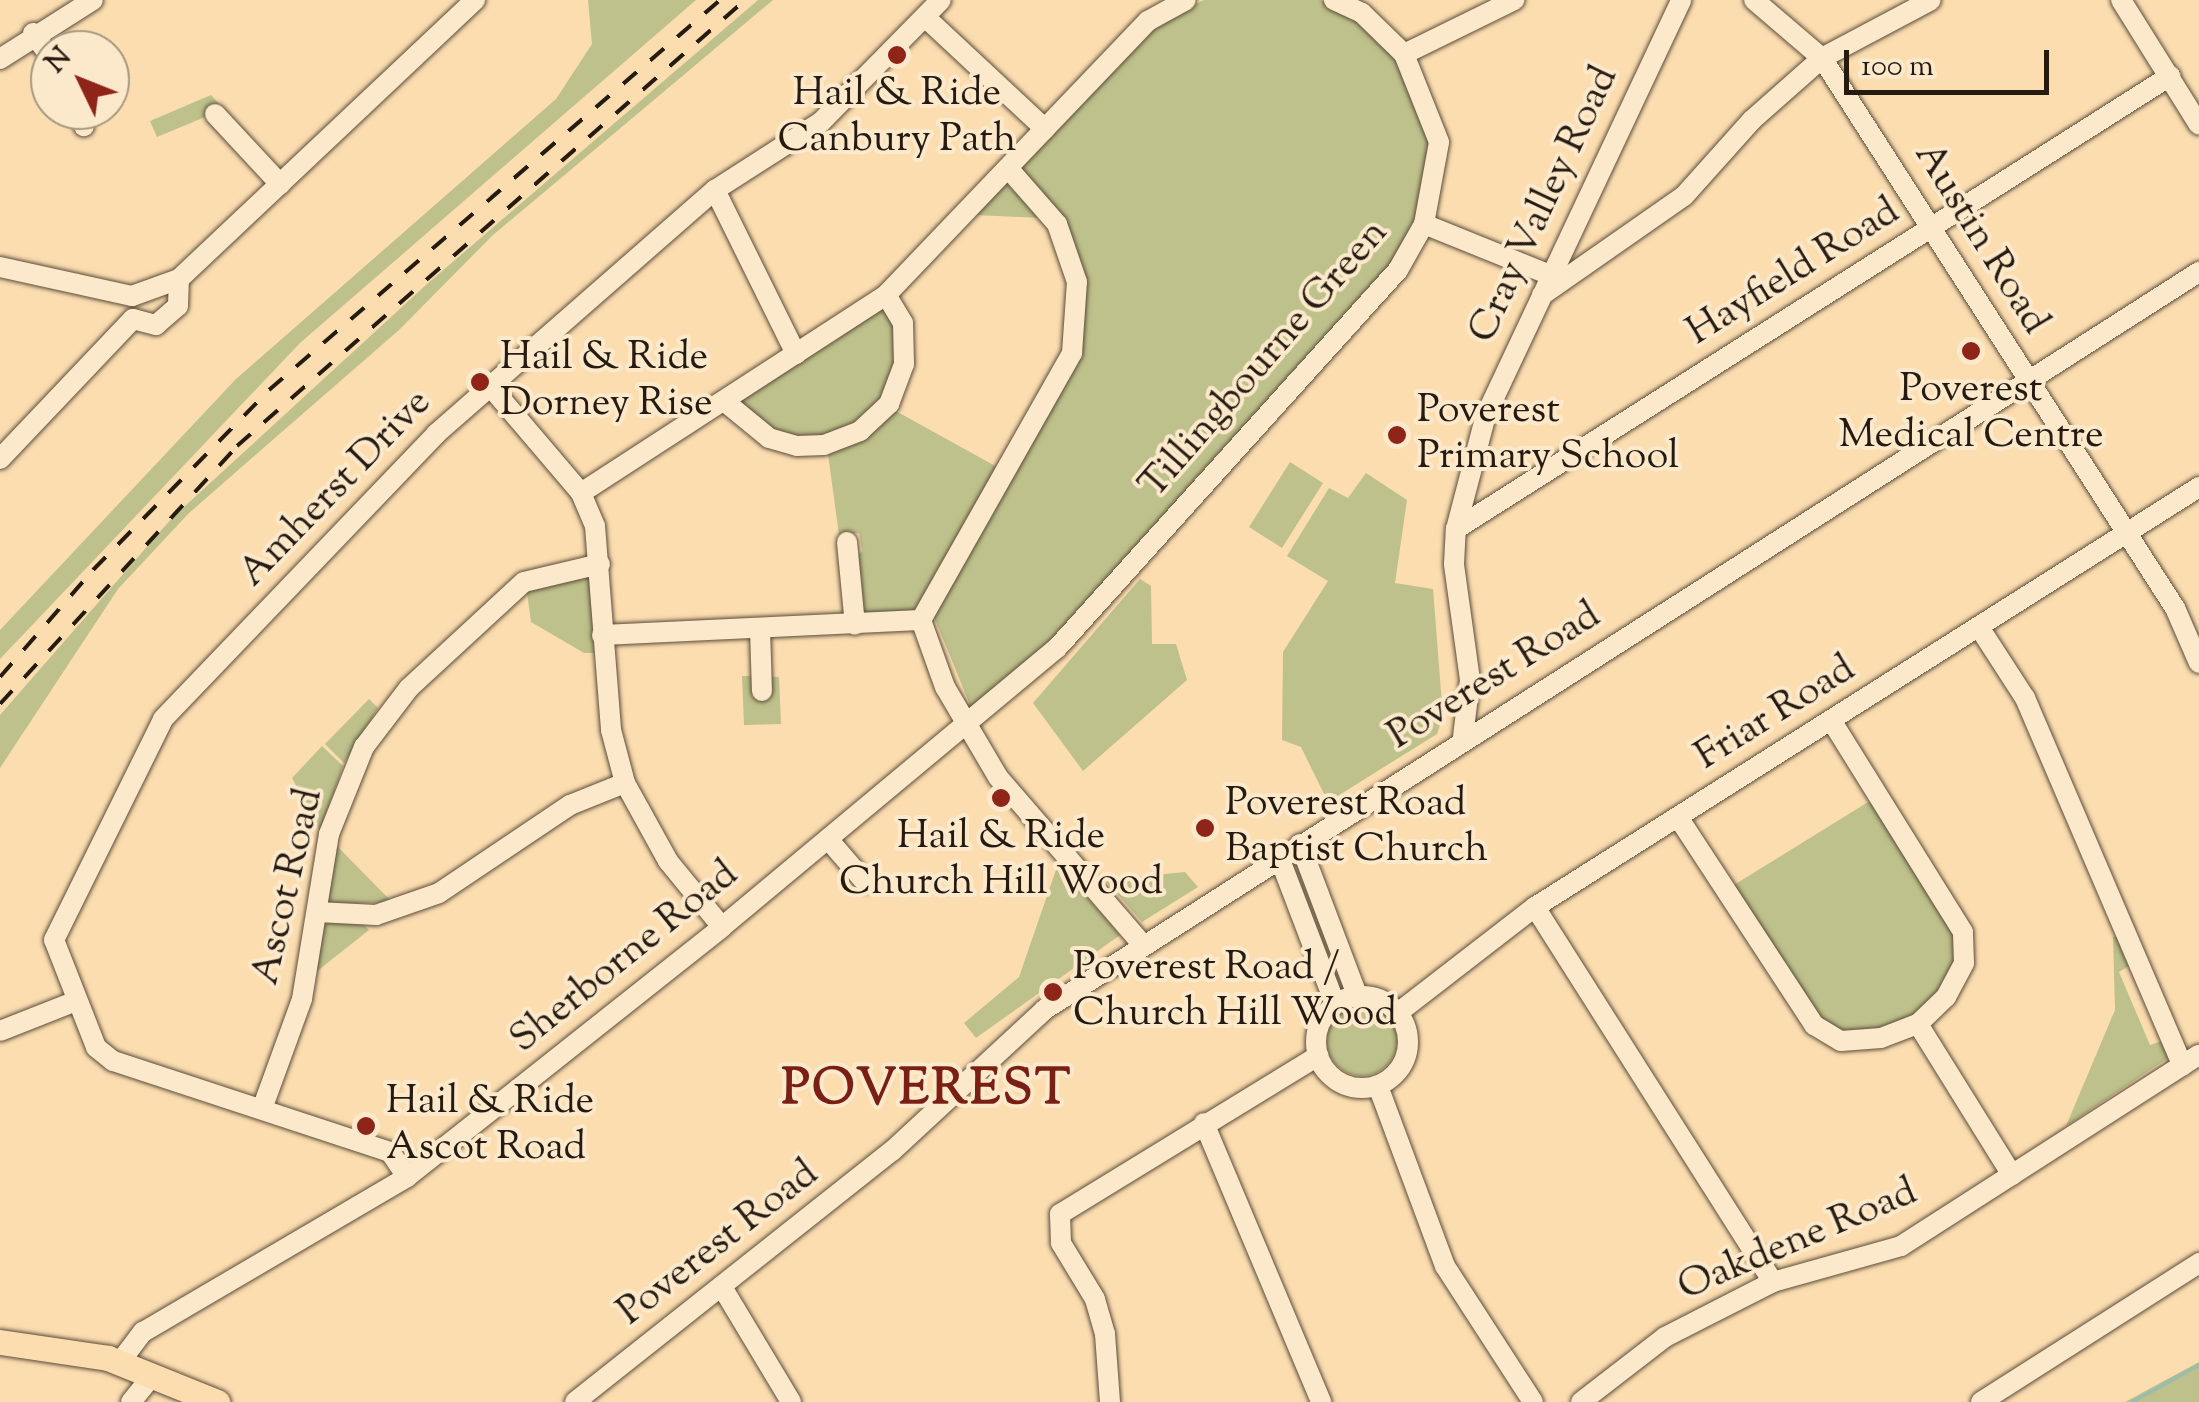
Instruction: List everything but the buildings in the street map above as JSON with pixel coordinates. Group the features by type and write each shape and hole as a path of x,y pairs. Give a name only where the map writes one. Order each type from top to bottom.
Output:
{"main road":[{"path":"0,1342 120,1362 217,1402"}],"street":[{"path":"37,30 94,0"},
{"path":"0,267 132,296 179,278 475,0"},
{"name":"Amherst Drive","path":"407,1176 390,1152 113,1061 96,1047 54,940 163,718 436,434 714,190 821,122 941,0"},
{"path":"581,492 886,295 1148,21 1186,0"},
{"name":"Tillingbourne Green","path":"965,725 1057,648 1122,578 1398,270 1424,224 1439,142 1404,54 1362,13 1334,0"},
{"path":"1404,54 1514,0"},
{"name":"Cray Valley Road","path":"1463,737 1470,680 1454,564 1456,529 1486,415 1548,274 1680,0"},
{"name":"Austin Road","path":"1754,0 1822,58 2175,608 2199,663"},
{"path":"1542,295 1684,196 1752,120 1822,58 1931,0"},
{"path":"2121,0 2199,126"},
{"path":"925,17 1044,129"},
{"path":"0,59 30,34"},
{"name":"Hayfield Road","path":"1456,529 2170,76"},
{"path":"215,114 280,184"},
{"path":"921,620 1072,353 1077,282 1057,224 1008,168"},
{"path":"714,190 796,354"},
{"path":"1424,224 1548,274"},
{"name":"Poverest Road","path":"575,1402 892,1151 1044,1010 1463,737 2199,272"},
{"path":"133,319 156,325 167,316 178,306 179,278"},
{"path":"724,400 769,438 798,446 824,445 860,431 889,404 904,364 903,322 886,295"},
{"path":"0,460 133,319 132,296"},
{"path":"490,386 581,492 595,526 611,730 625,784 668,861 722,927"},
{"name":"Friar Road","path":"1398,1012 1536,908 2199,487"},
{"path":"848,542 856,625"},
{"name":"Ascot Road","path":"262,1110 302,999 328,834 379,722 524,582 600,564"},
{"path":"602,635 921,620"},
{"path":"921,620 965,725 998,777 1142,944"},
{"path":"1978,628 2025,698 2191,1060"},
{"path":"760,629 762,690"},
{"path":"1678,817 1814,1026 1841,1041 1880,1038 1918,1024 1946,996 1964,963 1963,932 1831,720"},
{"name":"Sherborne Road","path":"120,1362 143,1332 407,1176 722,927 965,725"},
{"path":"317,912 376,915 439,893 570,805 625,784"},
{"path":"828,839 865,882"},
{"path":"1300,844 1357,995"},
{"path":"1279,857 1334,1004"},
{"path":"1536,908 1774,1282"},
{"path":"1357,995 1387,1002 1398,1012 1407,1054 1378,1086 1335,1080 1318,1056 1318,1028 1334,1004 1357,995"},
{"path":"0,1031 76,1001"},
{"path":"1918,1024 2012,1175"},
{"path":"1110,1402 1106,1334 1095,1299 1056,1224 1071,1202 1318,1056"},
{"name":"Oakdene Road","path":"1581,1402 1665,1337 1774,1282 1901,1246 2191,1060"},
{"path":"1378,1086 1445,1266 1533,1402"},
{"path":"1204,1123 1321,1402"},
{"path":"1981,1402 2199,1263"},
{"path":"722,1287 792,1402"},
{"path":"131,1402 153,1375"}],"green space":[{"path":"588,0 696,0 300,343 0,659 0,630 235,380 556,99 592,44"},
{"path":"758,0 773,0 493,235 399,330 189,513 118,589 0,768 0,715 172,518 427,284"},
{"path":"1204,0 1320,0 1357,18 1404,65 1431,143 1425,203 1400,259 1029,664 973,712 932,612 1079,350 1083,285 1017,164 1150,26"},
{"path":"211,95 219,104 205,117 157,137 150,121"},
{"path":"1005,183 1043,218 975,215"},
{"path":"885,307 899,337 889,387 855,426 810,438 767,431 737,404"},
{"path":"894,410 997,467 914,611 861,614 853,561 862,551 859,533 839,535 828,454 859,442"},
{"path":"1290,462 1323,483 1282,548 1249,527"},
{"path":"1366,473 1407,500 1395,583 1433,589 1443,717 1437,734 1328,802 1301,747 1282,740 1283,652 1328,581 1287,556 1329,488 1348,498"},
{"path":"585,575 591,582 594,653 584,653 531,622 527,592"},
{"path":"1140,579 1151,586 1152,644 1176,644 1187,680 1083,771 1033,703"},
{"path":"742,676 751,676 752,697 771,696 770,677 779,677 781,724 744,725"},
{"path":"369,699 378,708 344,763 325,744"},
{"path":"322,746 343,766 320,831 292,778"},
{"path":"1873,799 1957,938 1956,962 1941,992 1915,1018 1880,1033 1847,1037 1827,1029 1734,885"},
{"path":"336,845 392,902 333,904 328,898"},
{"path":"1058,864 1120,935 976,1038 964,1023 1019,977"},
{"path":"1185,872 1198,887 1142,922 1105,880"},
{"path":"330,922 363,924 369,930 316,972 323,927"},
{"path":"2121,936 2132,964 2119,972 2150,1045 2165,1040 2171,1056 2066,1126 2115,1010 2113,937"},
{"path":"1362,1006 1387,1016 1397,1041 1387,1066 1362,1076 1337,1066 1327,1041 1337,1016"},
{"path":"2199,1362 2199,1402 2125,1402"}],"waterway":[{"path":"2132,1402 2199,1365"}],"railway":[{"path":"0,677 93,570 269,390 720,0"},
{"path":"0,704 237,446 745,0"}],"place":[{"name":"Hail & Ride Canbury Path","path":"897,55"},
{"name":"Poverest Medical Centre","path":"1971,351"},
{"name":"Hail & Ride Dorney Rise","path":"480,382"},
{"name":"Poverest Primary School","path":"1397,435"},
{"name":"Hail & Ride Church Hill Wood","path":"1001,798"},
{"name":"Poverest Road Baptist Church","path":"1205,828"},
{"name":"Poverest Road / Church Hill Wood","path":"1053,992"},
{"name":"Hail & Ride Ascot Road","path":"366,1126"}],"district":[{"name":"POVEREST","path":"927,1092"}]}
